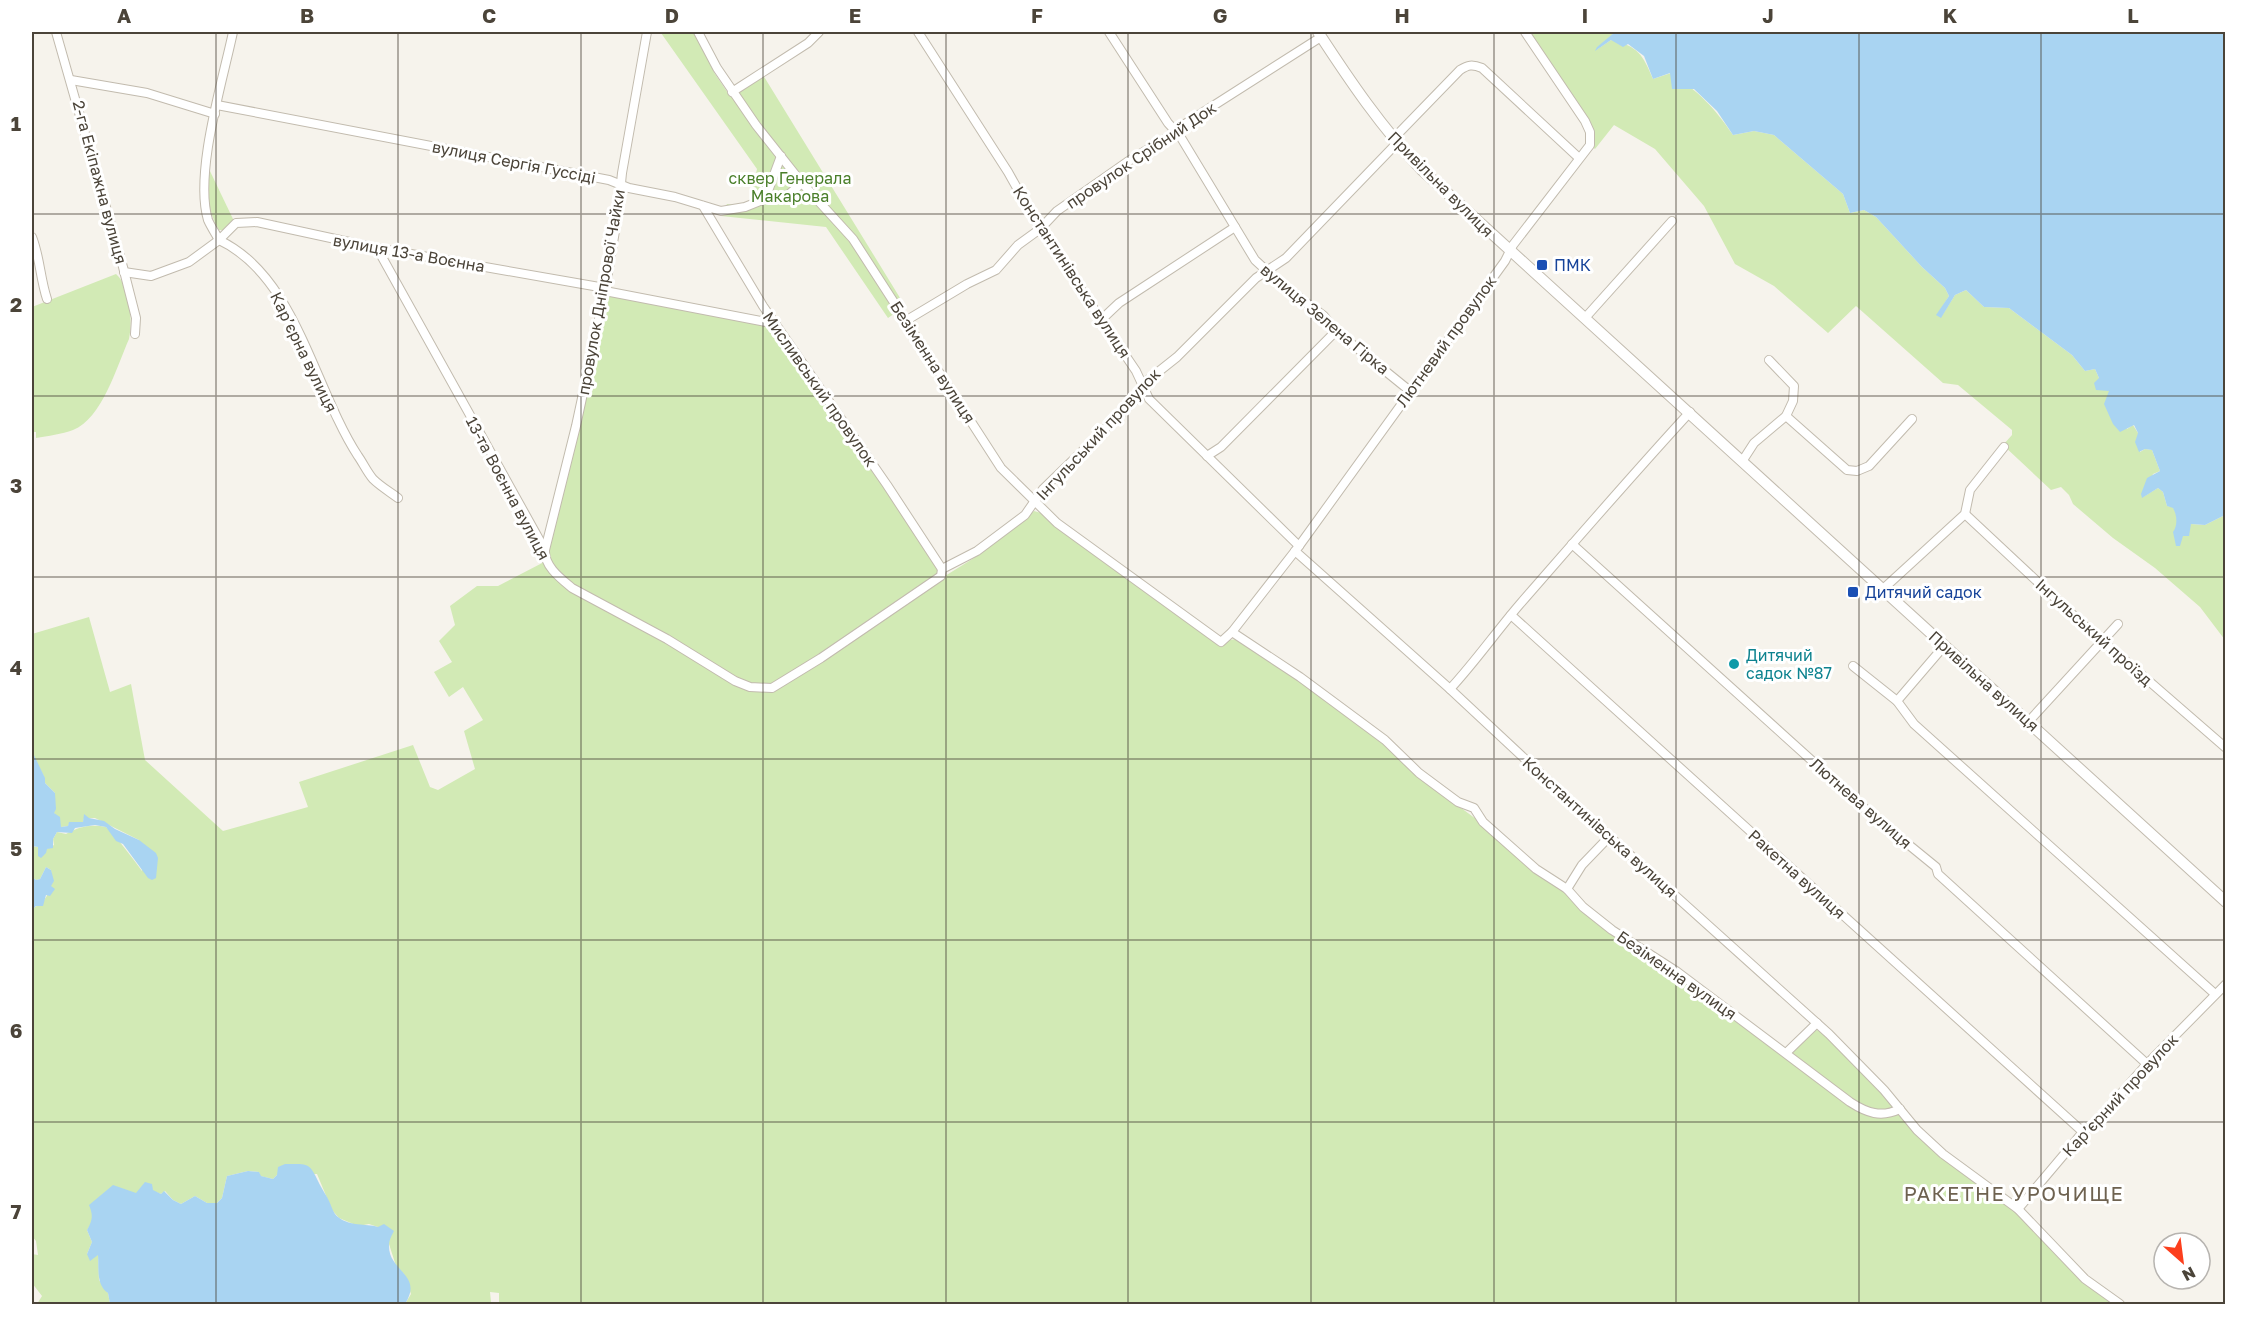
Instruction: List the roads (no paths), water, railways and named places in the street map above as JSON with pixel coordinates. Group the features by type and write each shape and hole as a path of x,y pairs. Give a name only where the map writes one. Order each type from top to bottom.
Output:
{"street":[{"name":"2-га Екіпажна вулиця","path":"56,32 124,272 135,318 135,334"},
{"path":"124,272 151,276 189,262 219,240 209,220 204,182 216,110 233,32"},
{"name":"провулок Дніпрової Чайки","path":"545,550 576,426 605,289 647,32"},
{"name":"Безіменна вулиця","path":"698,32 732,92 802,183 853,240 1001,468 1057,523 1221,642"},
{"path":"732,92 808,43 819,32"},
{"name":"Константинівська вулиця","path":"918,32 1008,172 1040,229 1136,371 1149,399 1297,549 1609,837 1817,1023 1900,1109"},
{"name":"вулиця Зелена Гірка","path":"1109,32 1175,131 1255,260 1296,296 1312,305 1336,331 1410,391"},
{"name":"Лютневий провулок","path":"1221,642 1232,632 1297,549 1510,251 1590,145 1590,132 1585,120 1526,32"},
{"name":"провулок Срібний Док","path":"907,320 967,284 996,270 1018,245 1040,229 1057,212 1127,162 1319,34"},
{"name":"Привільна вулиця","path":"1319,34 1360,96 1395,141 1510,251 1743,460 2226,902"},
{"name":"Інгульський провулок","path":"772,688 821,658 933,582 941,576 942,569 977,551 1025,515 1043,489 1136,399 1148,380 1177,357 1256,278 1286,258 1460,70 1468,65 1482,68 1579,158"},
{"name":"вулиця Сергія Гуссіді","path":"71,80 147,93 216,110 609,180 630,188 675,197 721,211 788,195 802,183"},
{"path":"765,199 781,156"},
{"name":"Мисливський провулок","path":"703,206 763,306 942,569"},
{"path":"1586,318 1672,221"},
{"name":"вулиця 13-а Воєнна","path":"219,240 236,224 257,222 377,248 605,289 776,324"},
{"path":"1101,320 1119,303 1235,227"},
{"path":"32,237 38,250 40,279 47,299"},
{"name":"Карʼєрна вулиця","path":"219,240 237,249 280,297 342,432 373,478 398,498"},
{"name":"13-та Воєнна вулиця","path":"377,248 545,550 546,561 572,588 667,639 735,681 750,687 772,688"},
{"path":"1207,456 1221,447 1336,331"},
{"path":"1743,460 1754,443 1786,416 1793,400 1794,386 1769,360"},
{"path":"1450,689 1572,544 1690,412"},
{"path":"1786,416 1847,470 1857,471 1869,466 1912,419"},
{"path":"1882,589 1965,514 1970,490 2004,447"},
{"name":"Інгульський проїзд","path":"1965,514 2102,642 2226,747"},
{"name":"Лютнева вулиця","path":"1572,544 1871,814 1936,867 1938,874 2147,1064"},
{"name":"Ракетна вулиця","path":"1511,615 2084,1132"},
{"path":"2029,721 2118,624"},
{"name":"Безіменна вулиця","path":"1232,632 1300,677 1385,740 1419,773 1458,802 1474,808 1483,822 1536,868 1567,889 1583,907 1612,930 1676,971 1863,1110 1890,1114 1900,1109"},
{"path":"1897,701 1945,645"},
{"path":"1853,666 1897,701 1914,724 2215,994"},
{"path":"1567,889 1582,865 1609,837"},
{"name":"Карʼєрний провулок","path":"2018,1209 2084,1132 2226,984"},
{"path":"1786,1053 1817,1023"},
{"path":"1900,1109 1917,1130 1955,1164 2018,1209 2085,1279 2120,1305"}],"water":[{"path":"1615,32 2225,32 2225,515 2205,525 2191,524 2189,536 2183,536 2180,546 2176,546 2173,532 2176,523 2175,514 2173,508 2167,506 2163,492 2158,488 2142,498 2141,494 2147,478 2160,471 2152,450 2145,449 2139,452 2135,442 2138,433 2134,425 2120,432 2113,424 2104,404 2109,391 2096,390 2094,383 2099,378 2095,369 2085,371 2072,355 2009,308 1984,307 1966,290 1955,295 1941,318 1936,315 1949,296 1945,288 1922,267 1876,217 1864,210 1850,213 1843,194 1774,135 1754,131 1733,135 1717,111 1694,89 1672,89 1670,73 1653,79 1644,56 1628,44 1623,47 1611,40 1595,51"},
{"path":"32,751 45,778 45,783 55,793 54,813 60,817 61,827 68,826 69,822 83,822 84,814 89,818 104,821 139,840 156,853 158,858 156,878 152,880 148,878 123,844 116,841 106,827 95,825 75,828 72,833 57,832 53,839 53,848 47,849 41,858 38,856 38,847 32,846"},
{"path":"46,867 51,870 54,881 51,886 55,889 50,896 46,895 43,906 36,906 32,910 32,877 36,880 40,879"},
{"path":"285,1164 304,1165 311,1168 338,1217 353,1224 378,1227 384,1224 394,1231 389,1243 390,1254 408,1279 410,1286 410,1294 405,1304 110,1304 108,1293 100,1281 98,1255 90,1261 87,1254 92,1242 87,1230 92,1218 89,1205 113,1185 136,1193 145,1182 152,1184 153,1190 161,1194 164,1191 181,1204 195,1196 207,1203 217,1203 222,1198 227,1176 248,1171 259,1172 261,1176 273,1179 277,1175 278,1167"}],"place":[{"name":"ПМК","path":"1542,265"},
{"name":"Дитячий садок","path":"1853,592"},
{"name":"Дитячий садок №87","path":"1734,664"}],"district":[{"name":"РАКЕТНЕ УРОЧИЩЕ","path":"2014,1193"}],"park label":[{"name":"сквер Генерала Макарова","path":"790,187"}]}
